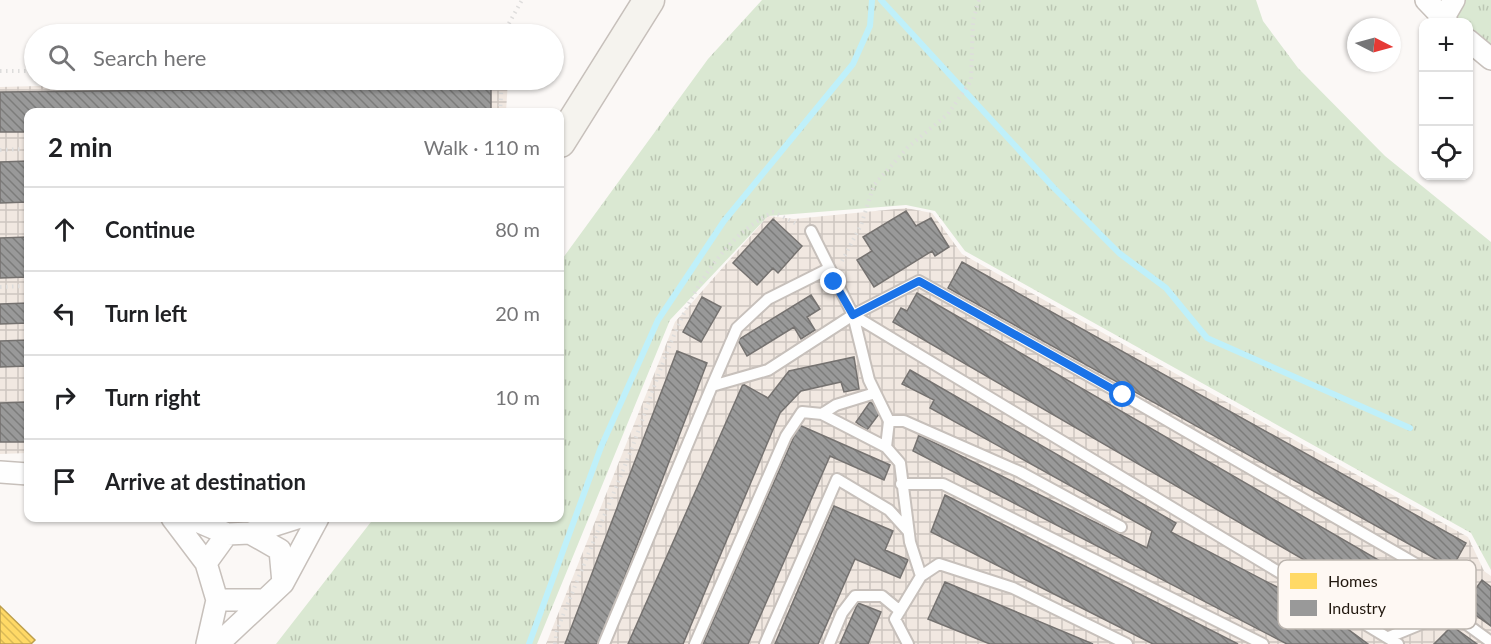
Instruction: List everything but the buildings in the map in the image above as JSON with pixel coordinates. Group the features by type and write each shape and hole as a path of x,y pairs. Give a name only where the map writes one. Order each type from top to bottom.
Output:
{"street":[{"path":"564,136 649,0"},
{"path":"1426,0 1442,18"},
{"path":"1446,18 1455,0"},
{"path":"1473,44 1491,59"},
{"path":"0,472 24,474"},
{"path":"175,522 206,563 217,600 207,644"},
{"path":"199,522 227,534 250,533 284,522"},
{"path":"218,644 283,583 316,522"},
{"path":"250,533 280,550 283,583"},
{"path":"206,563 227,534"},
{"path":"217,600 266,600"}],"lane":[{"path":"811,231 853,315 869,380 889,421 886,447"},
{"path":"604,644 737,328 768,299 828,269"},
{"path":"712,386 768,370 853,315 919,281 1409,560"},
{"path":"853,315 1278,570"},
{"path":"822,414 836,405 875,393"},
{"path":"695,644 786,436 802,412 822,414 886,447 900,463 908,531 921,576"},
{"path":"889,421 904,421 1020,472 1121,526"},
{"path":"765,644 837,479 889,510 908,531"},
{"path":"901,484 944,484 1263,644"},
{"path":"908,644 895,619 921,576 939,564 1012,588 1127,644"},
{"path":"829,644 842,613 855,596 882,596 900,611"},
{"path":"1376,629 1398,644"},
{"path":"1389,637 1409,629"},
{"path":"1473,629 1491,642"}],"path":[{"path":"509,24 522,0"},
{"path":"828,269 844,259 861,225 874,185 907,148 948,114 971,81 973,20 979,0"},
{"path":"0,71 24,71"},
{"path":"500,108 501,90"},
{"path":"0,150 24,149"},
{"path":"555,644 557,630 631,450 671,340 695,294 726,249 752,223 773,212 811,231"},
{"path":"0,287 24,286"}],"shaded area":[{"path":"24,86 24,90 507,90 506,108 24,108 24,453 0,454 0,87"},
{"path":"906,208 932,213 962,254 1468,537 1484,571 1491,576 1491,644 546,644 675,322 768,216 794,219"}],"green space":[{"path":"762,0 1256,0 1263,21 1298,68 1385,156 1491,242 1491,570 1471,533 965,251 935,211 906,205 768,216 670,320 537,644 276,644 371,522 564,522 564,257 708,59"},
{"path":"1462,0 1491,0 1491,50 1473,35 1473,18 1451,18"}],"waterway":[{"path":"529,644 601,447 658,320 724,221 853,64 870,26 872,0"},
{"path":"881,0 1054,188 1119,253 1166,288 1207,338 1410,428"}],"route":[{"path":"834,282 853,315 919,281 1123,395"}]}
